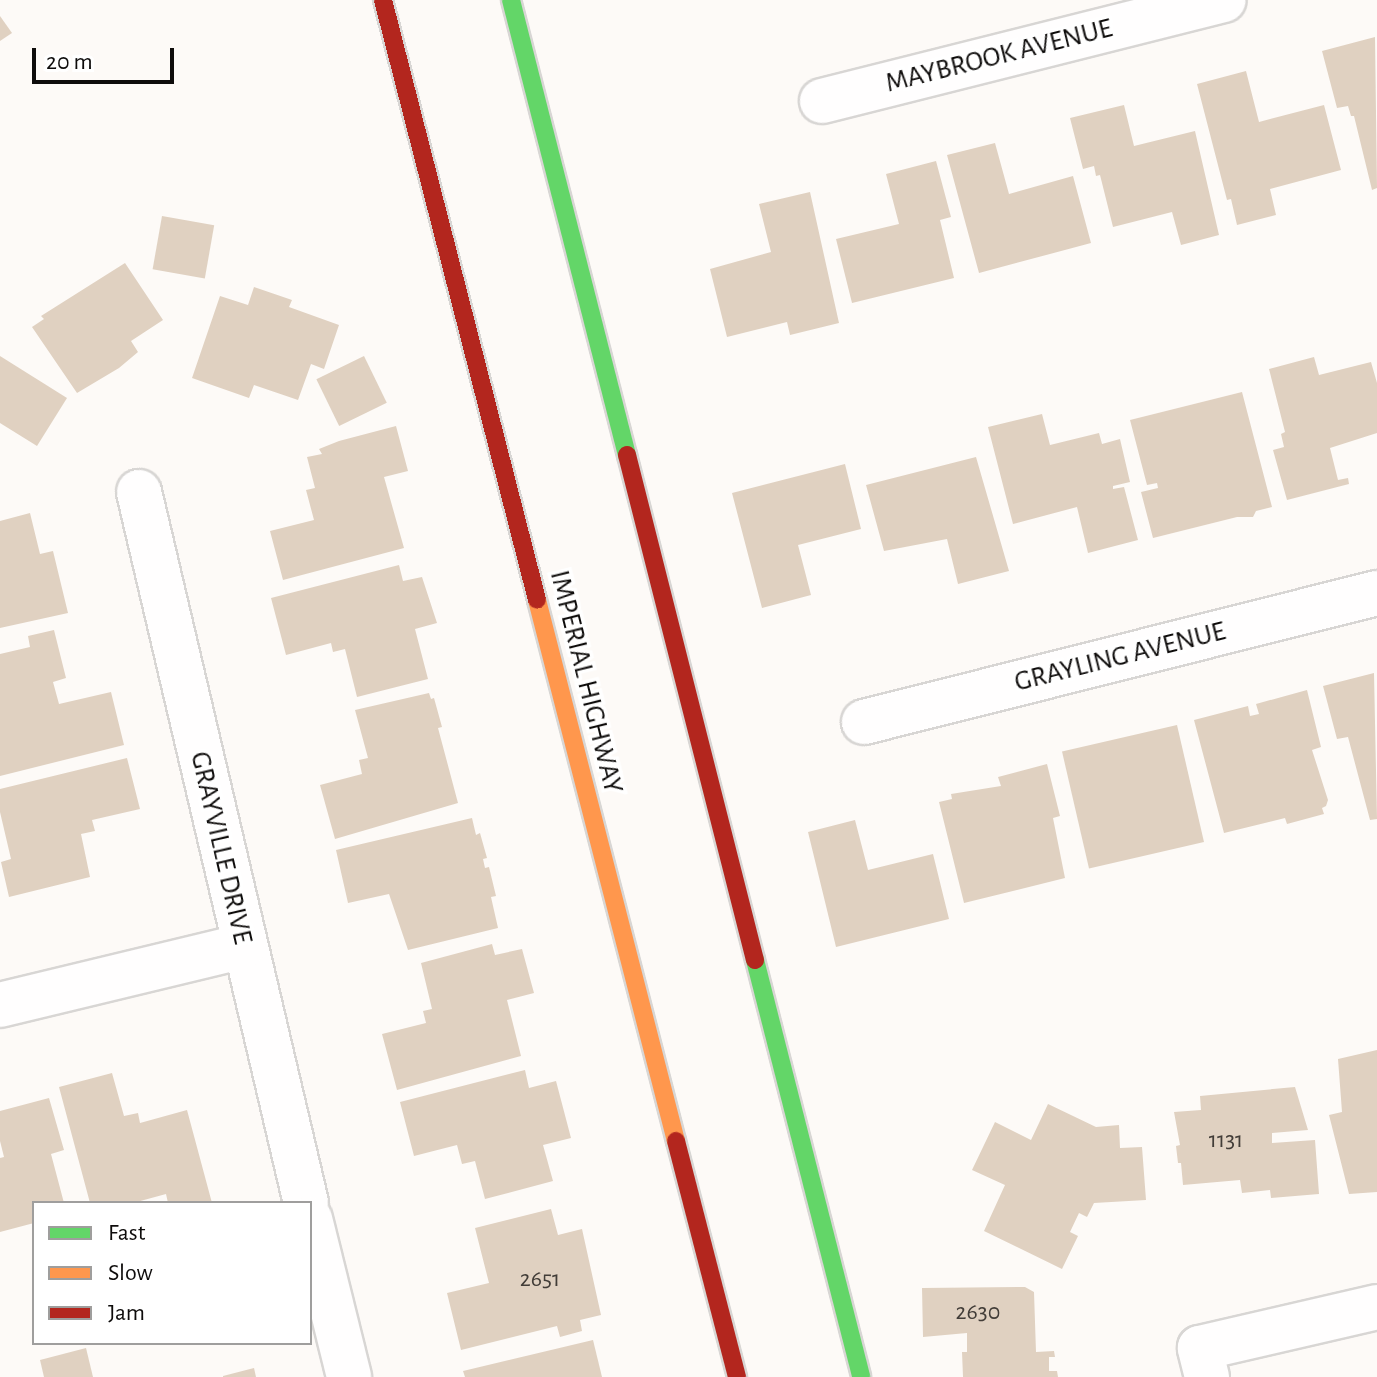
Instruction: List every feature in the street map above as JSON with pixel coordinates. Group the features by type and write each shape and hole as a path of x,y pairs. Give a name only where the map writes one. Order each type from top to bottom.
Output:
{"main road":[{"name":"IMPERIAL HIGHWAY","path":"383,0 737,1377"},
{"path":"511,0 861,1377"}],"street":[{"name":"MAYBROOK AVENUE","path":"822,101 1223,0"},
{"name":"GRAYVILLE DRIVE","path":"139,492 243,946 306,1201"},
{"name":"GRAYLING AVENUE","path":"864,722 1377,593"},
{"path":"0,1005 243,946"},
{"path":"312,1227 349,1377"},
{"path":"1204,1362 1377,1307"}],"building":[{"path":"0,16 12,33 0,41"},
{"path":"1375,37 1377,188 1372,190 1354,116 1351,116 1348,106 1337,108 1322,51"},
{"path":"1246,71 1259,122 1324,105 1341,170 1270,189 1276,215 1237,225 1231,199 1227,200 1197,84"},
{"path":"1124,105 1134,146 1195,131 1219,235 1181,245 1172,212 1113,227 1100,175 1096,176 1094,166 1083,169 1070,118"},
{"path":"995,143 1009,194 1073,176 1091,243 979,273 947,155"},
{"path":"936,161 951,217 940,220 954,278 852,303 836,239 899,224 886,174"},
{"path":"810,192 839,323 790,335 787,322 727,337 710,269 771,252 759,204"},
{"path":"162,216 214,225 205,278 153,269"},
{"path":"125,263 163,320 131,341 138,352 119,368 77,393 32,327 44,319 41,316"},
{"path":"254,287 292,300 289,307 339,325 324,369 311,364 298,400 254,385 249,398 192,378 220,296 248,305"},
{"path":"0,356 67,398 37,446 0,423"},
{"path":"364,356 387,403 339,426 316,379"},
{"path":"1314,357 1319,375 1371,362 1377,383 1377,433 1330,448 1338,480 1348,478 1349,484 1287,500 1273,450 1284,447 1281,434 1285,432 1269,369"},
{"path":"1242,392 1272,507 1256,511 1253,517 1237,517 1153,538 1141,492 1158,488 1157,483 1147,485 1130,420"},
{"path":"1042,414 1050,445 1099,433 1102,444 1120,439 1130,482 1113,486 1113,489 1124,487 1138,540 1088,553 1077,507 1013,524 988,427"},
{"path":"396,426 408,471 384,477 404,548 283,580 270,531 314,520 306,490 315,488 307,457 322,454 319,449 339,441"},
{"path":"976,457 1009,571 958,584 947,539 884,551 866,485"},
{"path":"845,464 861,529 798,545 811,595 762,608 732,493"},
{"path":"30,513 40,554 53,551 68,613 0,628 0,521"},
{"path":"399,565 403,581 422,577 437,623 415,629 428,679 357,697 345,649 333,652 331,643 286,655 271,598"},
{"path":"54,630 66,678 53,682 59,704 111,692 124,745 0,776 0,654 30,647 28,636"},
{"path":"1374,673 1377,819 1370,820 1348,737 1337,739 1323,686"},
{"path":"1307,690 1321,747 1312,750 1328,800 1322,808 1324,814 1287,824 1285,818 1224,833 1194,720 1248,706 1250,716 1259,714 1256,704"},
{"path":"429,693 431,699 434,698 442,727 438,728 458,803 335,839 320,785 362,774 359,760 368,758 355,710"},
{"path":"1177,725 1204,842 1089,868 1062,752"},
{"path":"127,758 140,809 92,820 95,831 81,834 90,877 9,897 1,862 11,859 0,812 0,789"},
{"path":"1047,764 1060,816 1053,818 1065,878 964,903 939,802 952,799 951,794 1001,786 998,777"},
{"path":"472,818 476,835 480,833 487,858 483,859 485,868 489,867 496,896 491,897 498,928 408,950 389,894 348,903 336,850"},
{"path":"855,820 868,870 933,854 949,919 836,947 808,832"},
{"path":"492,944 495,955 522,949 534,993 507,1000 521,1056 397,1090 382,1034 426,1023 423,1011 432,1009 421,963"},
{"path":"1377,1050 1377,1192 1349,1194 1329,1115 1342,1112 1338,1059"},
{"path":"525,1070 529,1088 556,1081 571,1138 543,1145 553,1181 485,1199 475,1161 462,1164 457,1145 414,1156 400,1102"},
{"path":"112,1073 124,1116 138,1113 140,1123 187,1110 211,1201 168,1201 166,1194 140,1201 89,1201 59,1087"},
{"path":"1295,1087 1308,1130 1272,1133 1272,1143 1315,1140 1319,1194 1271,1198 1270,1190 1242,1193 1240,1180 1183,1185 1174,1112 1201,1110 1200,1096"},
{"path":"49,1098 64,1150 51,1154 63,1201 32,1201 32,1224 0,1232 0,1158 4,1157 0,1141 0,1111"},
{"path":"1048,1104 1096,1127 1119,1125 1120,1148 1142,1147 1146,1200 1094,1203 1087,1217 1079,1213 1070,1232 1078,1236 1062,1269 984,1231 1005,1185 972,1170 995,1122 1031,1140"},
{"path":"551,1209 558,1235 582,1229 601,1315 580,1320 582,1331 560,1337 557,1326 461,1350 447,1293 489,1283 475,1228"},
{"path":"1025,1287 1034,1292 1036,1352 1054,1351 1055,1357 1049,1357 1049,1371 1057,1371 1058,1377 963,1377 962,1352 967,1352 967,1333 923,1337 922,1288"},
{"path":"593,1340 602,1377 465,1377 463,1371"},
{"path":"86,1348 93,1377 44,1377 40,1360"},
{"path":"254,1368 256,1377 223,1377 223,1376"}],"traffic: fast":[{"path":"511,0 627,455"},
{"path":"755,960 861,1377"}],"traffic: slow":[{"path":"537,600 676,1141"}],"traffic: jam":[{"path":"383,0 537,600"},
{"path":"627,455 755,960"},
{"path":"676,1141 737,1377"}]}
